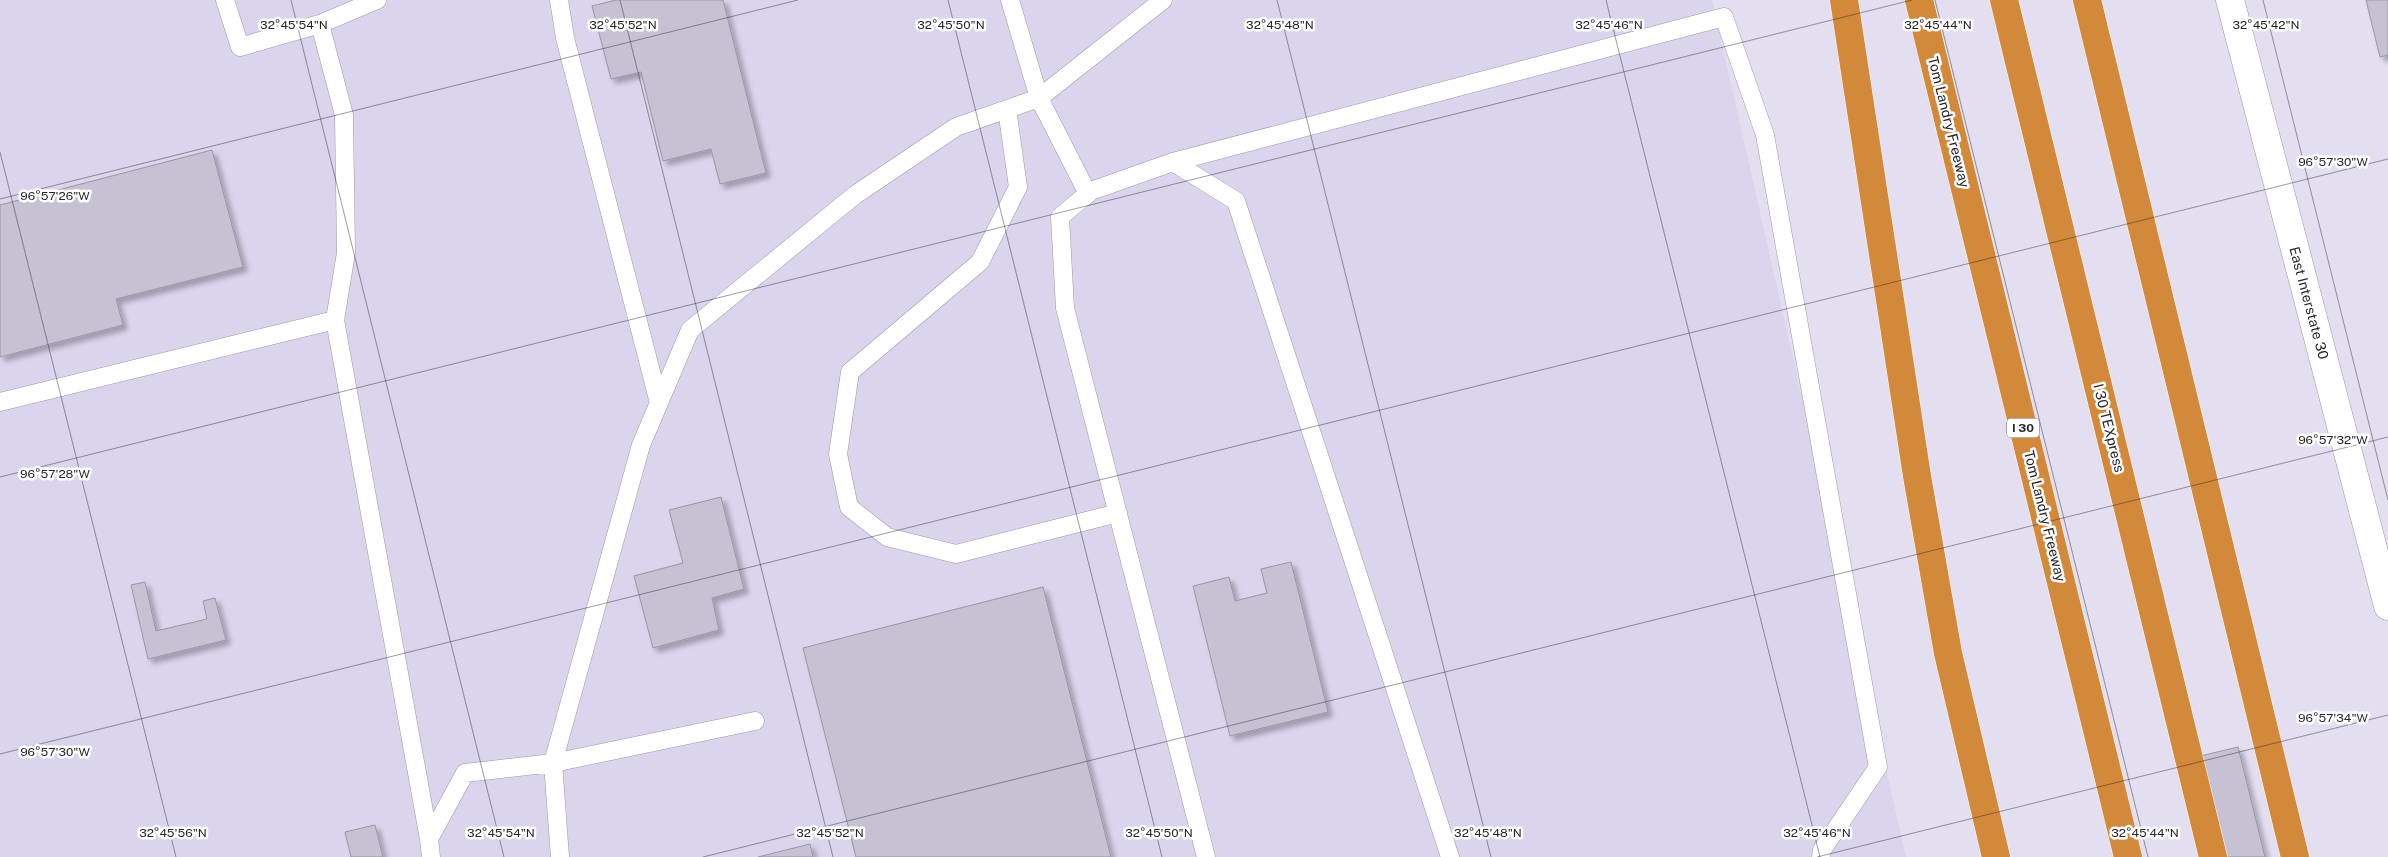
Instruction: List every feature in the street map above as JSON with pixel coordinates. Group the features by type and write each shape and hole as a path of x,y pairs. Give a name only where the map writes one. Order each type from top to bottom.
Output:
{"highway":[{"path":"1844,0 1917,476 1948,653 1996,857"},
{"name":"Tom Landry Freeway","path":"1919,0 2128,857"},
{"name":"I 30 TEXpress","path":"2004,0 2213,857"},
{"path":"2087,0 2295,854"}],"main road":[{"name":"East Interstate 30","path":"2230,0 2388,606"}],"lane":[{"path":"225,0 240,48 320,24 377,0"},
{"path":"560,0 565,38 659,403"},
{"path":"1010,0 1040,98 1088,194"},
{"path":"560,857 553,763 641,446 690,330 855,194 956,126 1040,98 1162,0"},
{"path":"1206,857 1065,308 1060,217 1088,194 1173,162 1724,17 1765,135 1878,767 1822,850 1821,857"},
{"path":"320,24 344,115 346,254 335,320 430,839 431,857"},
{"path":"1007,109 1018,187 980,262 850,372 838,454 849,507 887,537 956,554 1118,514"},
{"path":"1173,162 1236,201 1450,857"},
{"path":"0,402 335,320"},
{"path":"430,839 465,774 553,763 755,721"}],"shaded area":[{"path":"0,0 1712,0 1906,857 0,857"}],"building":[{"path":"616,0 723,0 766,173 720,184 711,149 663,161 641,72 611,79 592,6"},
{"path":"2366,0 2388,0 2388,55 2380,57"},
{"path":"212,150 243,267 116,299 123,325 0,357 0,205"},
{"path":"721,497 744,589 712,598 719,630 653,648 634,576 683,563 669,510"},
{"path":"1291,562 1328,712 1230,736 1193,586 1229,577 1235,601 1267,593 1261,569"},
{"path":"145,582 156,631 207,619 203,601 215,598 226,640 148,659 131,585"},
{"path":"1043,587 1111,857 856,857 803,648"},
{"path":"2238,747 2265,857 2217,857 2192,758"},
{"path":"375,825 383,857 351,857 345,832"},
{"path":"810,844 813,857 758,857"}]}
